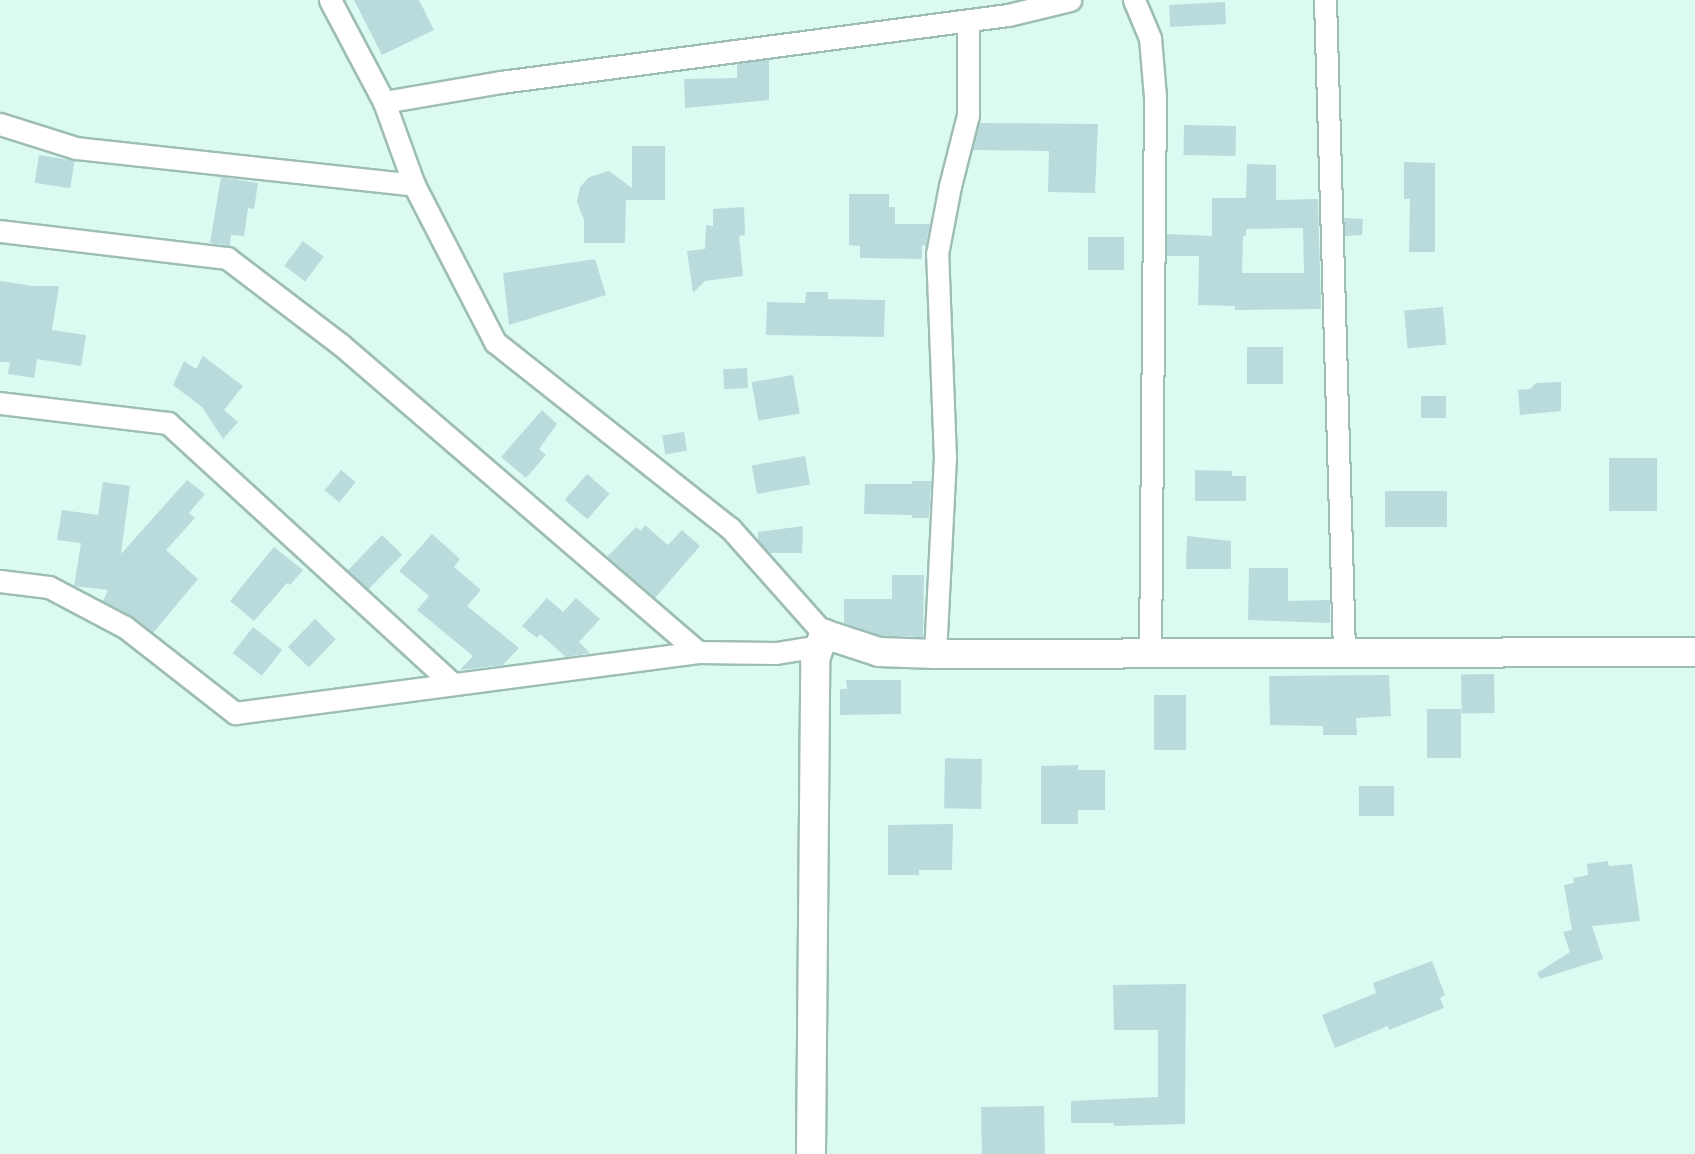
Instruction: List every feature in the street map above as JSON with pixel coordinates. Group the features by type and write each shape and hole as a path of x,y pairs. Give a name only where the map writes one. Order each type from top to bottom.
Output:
{"street":[{"path":"330,0 384,102 414,185 495,342 730,528 822,640"},
{"path":"384,102 501,82 968,21 1008,15 1070,0"},
{"path":"1134,0 1150,38 1155,96 1150,654"},
{"path":"1325,0 1344,653"},
{"path":"935,654 945,458 937,254 950,186 968,116 968,21"},
{"path":"0,124 76,148 414,185"},
{"path":"0,231 227,258 340,344 698,652"},
{"path":"0,403 168,423 453,684"},
{"path":"0,581 49,587 125,627 235,713 698,652 776,653 822,640 879,652 935,654 1695,652"},
{"path":"811,1154 815,659 822,640"}],"building":[{"path":"354,0 419,0 434,30 382,55"},
{"path":"1225,2 1226,24 1170,27 1169,5"},
{"path":"769,59 769,100 685,108 684,79 737,78 737,64"},
{"path":"979,123 1098,124 1095,193 1048,192 1049,151 972,150"},
{"path":"1184,125 1236,126 1235,156 1183,155"},
{"path":"632,146 665,146 665,200 626,200 625,243 584,243 584,220 577,202 580,187 589,177 609,171 632,188"},
{"path":"39,155 75,161 70,188 35,183"},
{"path":"1404,162 1435,163 1435,252 1409,252 1410,199 1404,199"},
{"path":"1247,164 1276,165 1276,200 1318,199 1321,309 1235,310 1235,306 1198,305 1199,256 1166,256 1167,234 1212,236 1212,198 1246,198","holes":["1303,228 1304,273 1242,273 1243,236 1246,236 1246,229"]},
{"path":"221,177 258,183 254,209 248,208 244,236 231,235 230,246 210,243"},
{"path":"849,194 889,194 889,207 895,207 895,224 930,224 926,246 922,245 922,259 860,258 860,246 849,245"},
{"path":"744,207 745,235 739,236 743,276 705,281 693,293 687,251 705,249 706,225 713,226 713,209"},
{"path":"1344,218 1363,219 1362,235 1345,236"},
{"path":"1088,237 1124,237 1124,270 1088,270"},
{"path":"303,241 324,257 305,281 284,266"},
{"path":"595,259 606,295 509,325 503,273"},
{"path":"0,281 33,286 59,286 52,330 86,335 81,366 37,359 34,378 8,374 10,362 0,362"},
{"path":"806,292 828,292 828,299 885,300 884,337 766,335 767,302 805,303"},
{"path":"1443,307 1446,345 1407,348 1404,310"},
{"path":"1247,347 1283,347 1283,384 1247,384"},
{"path":"203,356 243,386 224,410 238,422 223,439 202,407 173,385 184,361 196,369"},
{"path":"747,368 748,388 724,389 723,369"},
{"path":"793,375 800,413 758,421 752,382"},
{"path":"1561,382 1561,411 1520,415 1518,390 1530,389 1536,383"},
{"path":"1421,396 1446,396 1446,418 1421,418"},
{"path":"542,410 557,424 539,449 546,455 526,478 501,457"},
{"path":"684,432 687,451 665,454 662,435"},
{"path":"805,456 810,485 757,494 752,465"},
{"path":"1609,458 1657,458 1657,511 1609,511"},
{"path":"341,470 356,482 339,502 325,490"},
{"path":"1195,470 1232,471 1232,476 1246,476 1246,501 1195,501"},
{"path":"587,474 610,494 587,519 565,500"},
{"path":"187,480 205,494 189,513 195,518 166,550 198,579 153,633 131,616 103,601 108,590 74,586 81,543 57,540 62,510 98,515 103,482 130,486 121,554"},
{"path":"912,481 931,481 929,518 912,518 912,515 864,514 865,484 912,484"},
{"path":"1385,491 1447,491 1447,527 1385,527"},
{"path":"645,525 668,545 682,530 700,546 655,598 607,557 636,527 641,531"},
{"path":"803,526 802,553 769,553 758,541 758,532"},
{"path":"432,534 460,559 454,567 481,590 467,606 519,648 503,665 460,670 473,656 417,610 429,596 399,571"},
{"path":"382,535 402,554 367,590 347,571"},
{"path":"1187,536 1231,541 1231,569 1186,569"},
{"path":"274,547 303,570 290,585 287,583 254,621 230,601"},
{"path":"1249,568 1288,568 1288,601 1330,600 1330,623 1248,620"},
{"path":"892,575 924,575 923,637 882,636 844,623 844,599 892,599"},
{"path":"547,598 563,612 576,598 600,619 579,642 590,653 566,657 540,634 537,638 522,626"},
{"path":"315,619 336,639 309,667 288,647"},
{"path":"253,627 282,650 262,676 233,653"},
{"path":"1494,674 1495,713 1462,714 1461,675"},
{"path":"1389,675 1391,716 1356,718 1357,735 1323,735 1323,726 1270,725 1269,676"},
{"path":"846,680 901,680 901,714 840,715 840,689 847,689"},
{"path":"1154,695 1186,695 1186,750 1154,750"},
{"path":"1427,709 1461,709 1461,758 1427,758"},
{"path":"945,758 982,759 981,809 944,808"},
{"path":"1078,765 1078,770 1105,770 1105,810 1078,810 1078,824 1041,824 1041,766"},
{"path":"1359,786 1394,786 1394,816 1359,816"},
{"path":"953,824 952,870 919,870 919,875 888,875 888,825"},
{"path":"1608,861 1609,866 1632,864 1640,921 1592,926 1603,959 1540,979 1537,973 1570,952 1563,932 1572,930 1564,885 1574,883 1573,878 1588,875 1587,864"},
{"path":"1432,961 1445,995 1440,998 1444,1008 1389,1030 1388,1026 1335,1048 1322,1015 1376,993 1373,983"},
{"path":"1186,984 1185,1124 1114,1126 1114,1123 1071,1123 1071,1101 1158,1097 1158,1030 1114,1030 1113,985"},
{"path":"1044,1106 1045,1154 982,1154 981,1107"}]}
